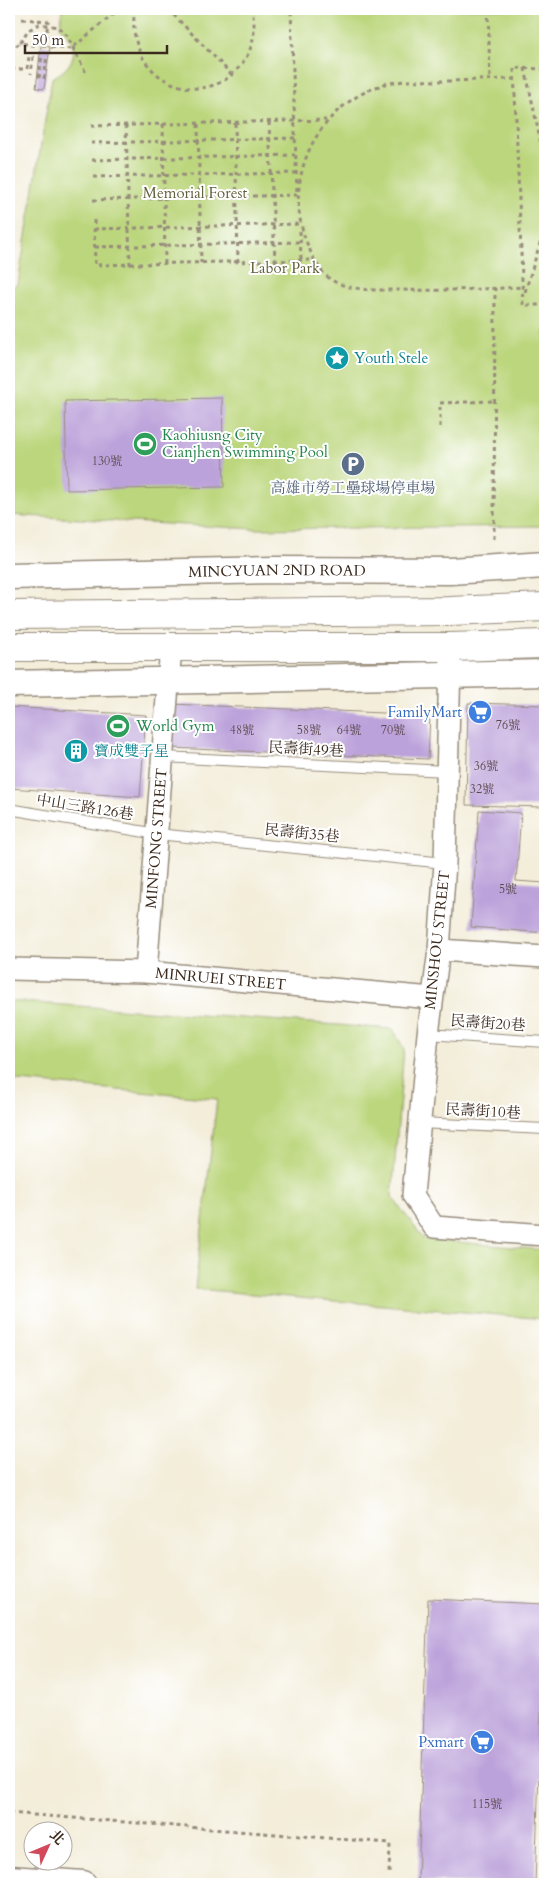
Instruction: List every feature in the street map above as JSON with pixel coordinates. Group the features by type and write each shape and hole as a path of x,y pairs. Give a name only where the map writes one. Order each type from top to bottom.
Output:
{"main road":[{"path":"9,614 450,611 545,607"},
{"path":"9,647 545,644"}],"street":[{"name":"MINCYUAN 2ND ROAD","path":"9,576 274,570 450,571 545,565"},
{"name":"MINFONG STREET","path":"146,972 171,646"},
{"name":"MINSHOU STREET","path":"450,646 445,863 439,950 428,1034 413,1195 434,1227 545,1236"},
{"path":"9,684 168,682 450,674 545,674"},
{"path":"439,950 545,957"},
{"name":"MINRUEI STREET","path":"9,969 146,972 432,998"},
{"path":"9,1879 83,1884"}],"lane":[{"name":"民壽街49巷","path":"163,757 447,771"},
{"name":"中山三路126巷","path":"9,809 157,834"},
{"name":"民壽街35巷","path":"157,834 445,863"},
{"name":"民壽街20巷","path":"428,1034 545,1042"},
{"name":"民壽街10巷","path":"420,1123 545,1129"}],"path":[{"path":"51,47 72,48 119,9"},
{"path":"135,9 133,34 136,46 145,63 159,77 176,85 196,88 215,84 232,75 243,63 251,48 254,32 251,9"},
{"path":"168,9 232,75"},
{"path":"291,9 295,155 301,261"},
{"path":"488,9 490,79"},
{"path":"22,19 48,20 46,38"},
{"path":"39,46 18,44 29,30 39,24 48,24 64,31 86,73"},
{"path":"39,78 42,54"},
{"path":"44,79 47,55"},
{"path":"11,69 27,69 29,57 33,57 31,74"},
{"path":"545,69 514,68 524,287 523,305 545,305"},
{"path":"525,68 541,144"},
{"path":"297,195 309,151 318,132 327,120 351,100 381,85 411,81 515,79"},
{"path":"91,126 327,120"},
{"path":"269,122 275,261"},
{"path":"198,123 200,263"},
{"path":"235,123 238,262"},
{"path":"163,124 165,264"},
{"path":"126,125 130,265"},
{"path":"91,143 295,138"},
{"path":"92,160 295,155"},
{"path":"92,177 296,172"},
{"path":"93,200 297,195"},
{"path":"94,220 96,265 314,260"},
{"path":"94,228 300,224"},
{"path":"300,230 316,266 338,284 362,290 423,291 524,287"},
{"path":"524,295 542,237"},
{"path":"95,247 300,242"},
{"path":"494,539 495,288"},
{"path":"440,427 440,403 494,401"},
{"path":"9,1813 390,1843 388,1875"}],"green space":[{"name":"Labor Park","path":"62,9 545,9 545,526 255,529 9,515 9,290 18,284 52,78 67,67 73,55 71,41 60,27"},
{"path":"9,1001 393,1029 404,1049 392,1197 424,1239 545,1250 545,1319 195,1289 217,1099 9,1080"}],"building":[{"path":"41,46 50,47 44,89 36,88"},
{"name":"Kaohiusng City Cianjhen Swimming Pool","path":"222,398 224,487 67,490 65,401"},
{"path":"468,703 545,705 545,807 466,805"},
{"path":"171,704 430,715 428,759 170,748"},
{"name":"寶成雙子星","path":"9,707 146,715 140,797 9,788"},
{"path":"479,810 521,813 516,881 545,883 545,933 471,927"},
{"name":"Pxmart","path":"428,1599 545,1604 535,1884 418,1881"}],"place":[{"name":"Youth Stele","path":"337,358"},
{"name":"Kaohiusng City Cianjhen Swimming Pool","path":"145,444"},
{"name":"高雄市勞工壘球場停車場","path":"353,464"},
{"name":"FamilyMart","path":"480,712"},
{"name":"World Gym","path":"118,726"},
{"name":"寶成雙子星","path":"76,751"},
{"name":"Pxmart","path":"482,1742"}],"park label":[{"name":"Memorial Forest","path":"195,193"}]}
